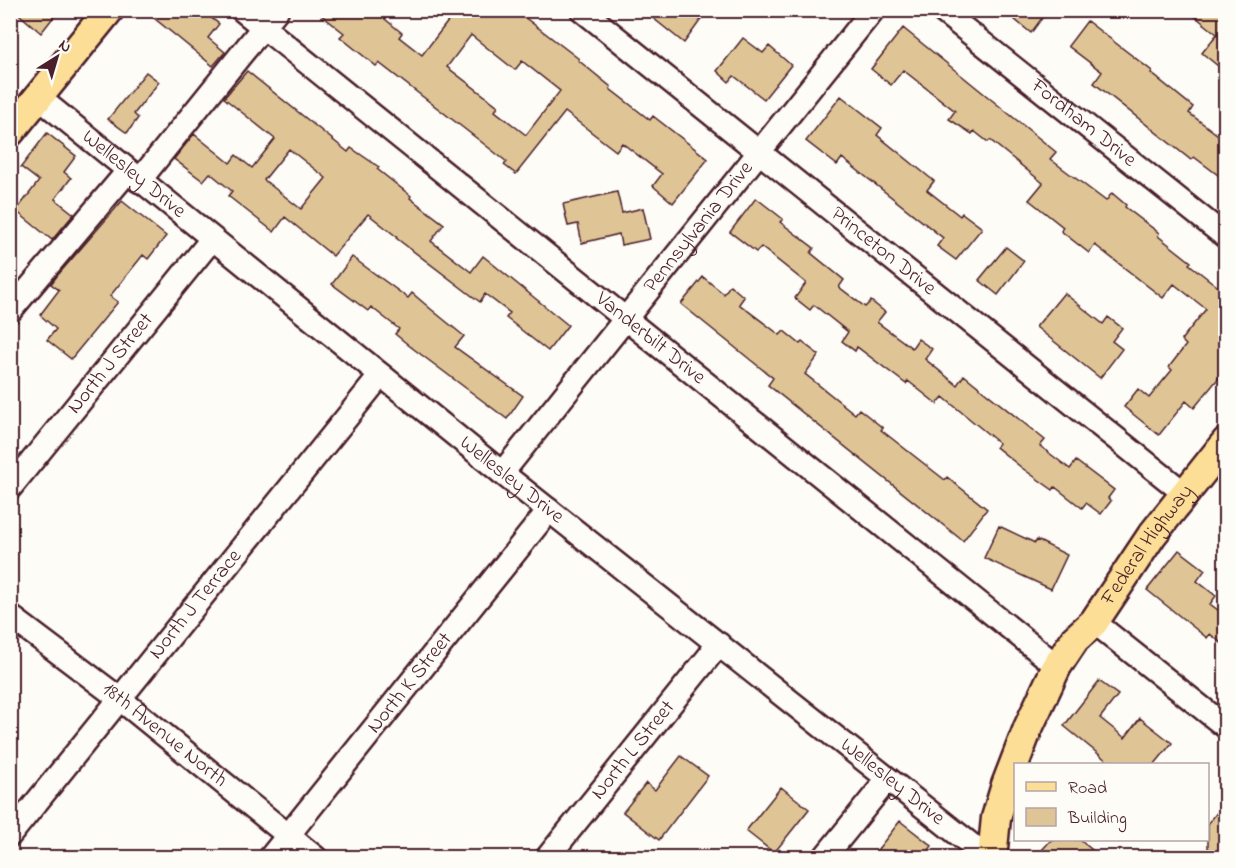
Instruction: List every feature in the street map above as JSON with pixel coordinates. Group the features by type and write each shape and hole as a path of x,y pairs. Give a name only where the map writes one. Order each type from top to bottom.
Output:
{"main road":[{"path":"21,112 109,10"},
{"name":"Federal Highway","path":"1014,763 1056,666 1075,639 1094,622 1124,574 1184,493 1226,442"},
{"name":"Federal Highway","path":"1033,763 1055,710 1086,651 1094,622"},
{"name":"Federal Highway","path":"991,858 996,818 1014,764"},
{"path":"991,858 1014,816"}],"street":[{"name":"Vanderbilt Drive","path":"242,10 270,19 626,319 1056,666"},
{"name":"Princeton Drive","path":"582,10 1184,493"},
{"name":"Pennsylvania Drive","path":"502,473 873,10"},
{"name":"Fordham Drive","path":"941,10 1226,237"},
{"path":"10,311 134,176 270,19"},
{"name":"Wellesley Drive","path":"21,112 134,176 502,473 991,858"},
{"name":"North J Street","path":"10,488 212,239"},
{"name":"North J Terrace","path":"10,835 381,375"},
{"name":"North K Street","path":"270,858 549,510"},
{"name":"18th Avenue North","path":"10,616 120,699 316,858"},
{"path":"1094,622 1226,727"},
{"name":"North L Street","path":"547,858 719,644"},
{"path":"824,858 888,779"}],"building":[{"path":"14,10 59,10 41,33"},
{"path":"144,10 201,10 219,24 208,38 225,52 213,66"},
{"path":"315,10 374,10 402,33 399,37 422,55 449,20 437,10 515,10 579,59 611,87 610,89 650,120 653,116 708,159 673,203 653,186 662,174 622,143 616,151 565,112 516,174 504,165 507,162 475,137 379,63 376,66 340,37 344,33","holes":["471,35 515,70 522,61 560,91 526,135 495,111 498,106 447,67"]},
{"path":"643,10 708,10 684,43"},
{"path":"1003,10 1048,10 1031,33"},
{"path":"1187,10 1226,10 1226,57 1218,66 1202,53 1217,34"},
{"path":"1087,21 1152,71 1151,73 1193,107 1189,113 1226,141 1226,181 1194,157 1191,160 1094,83 1102,72 1068,46"},
{"path":"903,28 1056,152 1050,159 1106,201 1112,193 1126,205 1125,207 1159,233 1158,236 1191,262 1189,264 1226,293 1226,369 1194,408 1186,401 1159,435 1124,407 1138,389 1149,398 1172,370 1169,367 1186,345 1181,340 1206,309 1174,284 1163,298 1095,245 1089,253 1061,231 1063,227 1029,200 1043,183 990,140 988,142 974,131 972,134 949,119 955,111 903,70 891,85 871,69"},
{"path":"743,38 763,53 769,46 791,65 764,99 734,76 729,82 717,71"},
{"path":"247,71 348,152 351,148 379,167 377,169 411,196 410,198 444,224 431,241 471,272 483,256 568,325 548,351 506,318 510,313 485,294 480,302 368,214 333,256 285,217 274,232 228,196 232,191 210,173 203,181 174,159 194,134 230,163 236,155 252,168 275,139 224,98","holes":["289,149 326,178 301,209 264,180"]},
{"path":"146,72 159,82 134,114 138,118 127,133 108,119"},
{"path":"841,96 882,128 877,135 934,181 927,190 960,216 962,213 982,228 956,260 937,246 943,238 842,158 837,165 806,141"},
{"path":"47,133 76,156 64,172 71,178 55,199 74,214 52,240 16,211 39,181 21,167"},
{"path":"617,192 622,213 643,208 650,239 621,245 619,234 582,243 578,224 568,226 563,204"},
{"path":"756,198 783,219 780,222 814,248 811,253 844,280 839,287 865,307 871,301 885,312 877,322 912,348 918,339 932,349 925,359 957,385 964,375 1045,440 1040,446 1070,469 1076,461 1114,490 1108,498 1111,501 1101,514 1086,503 1082,508 1055,487 1053,490 1022,468 996,447 999,443 943,397 937,404 908,381 906,384 857,347 855,351 842,341 848,332 814,305 810,310 795,298 806,283 761,247 756,252 730,232"},
{"path":"122,201 166,236 148,259 143,255 110,296 118,302 71,359 47,340 56,329 40,315 59,290 51,284"},
{"path":"1006,247 1024,261 998,295 979,280"},
{"path":"352,257 408,298 412,293 464,336 455,347 523,396 507,419 395,334 399,329 371,307 368,311 332,284"},
{"path":"703,277 724,294 730,285 744,297 739,304 780,335 784,331 819,355 805,374 855,414 859,409 883,428 881,430 945,480 947,477 987,509 963,541 768,385 773,378 681,304"},
{"path":"1064,293 1103,324 1108,317 1122,328 1112,341 1122,349 1100,378 1036,327"},
{"path":"999,526 1035,543 1037,540 1067,555 1051,589 984,558"},
{"path":"1179,550 1205,570 1197,581 1216,596 1210,604 1226,616 1226,647 1210,634 1207,638 1147,590"},
{"path":"1099,681 1118,695 1100,718 1125,738 1140,718 1172,743 1156,763 1110,763 1064,726"},
{"path":"681,756 708,776 659,840 623,812 646,783 655,790"},
{"path":"781,787 809,809 774,853 746,831"},
{"path":"1226,801 1226,858 1220,858 1208,848 1209,823"},
{"path":"900,821 932,846 923,858 871,858"},
{"path":"1050,841 1081,841 1102,858 1051,858 1042,850"}]}
